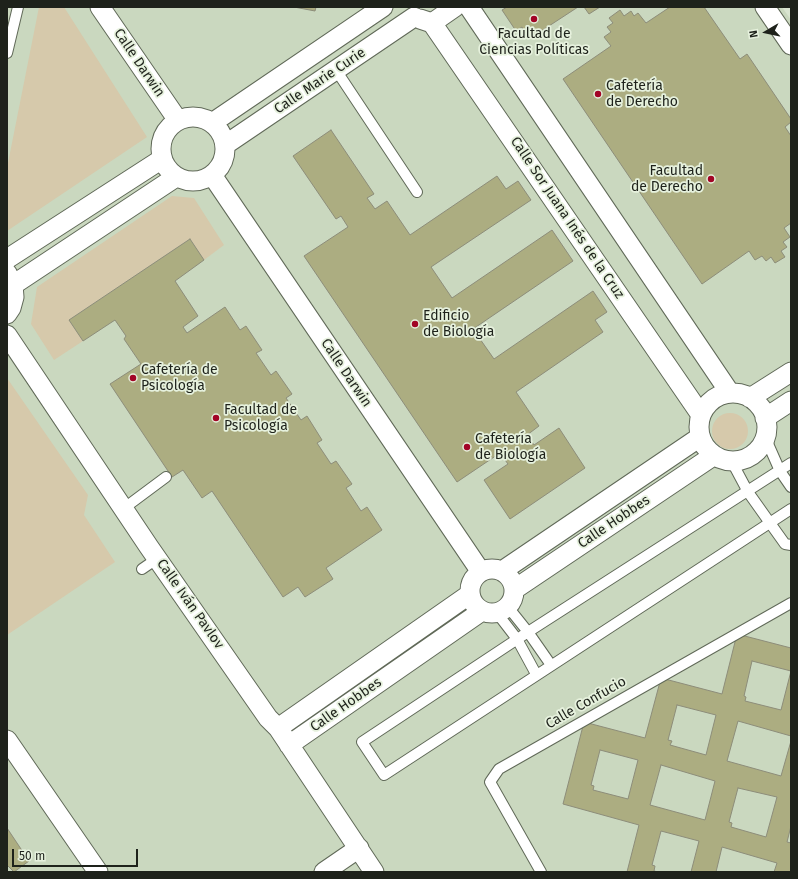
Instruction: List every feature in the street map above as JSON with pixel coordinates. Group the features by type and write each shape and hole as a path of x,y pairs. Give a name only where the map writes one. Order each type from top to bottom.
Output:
{"street":[{"name":"Calle Darwin","path":"100,7 177,120"},
{"name":"Calle Marie Curie","path":"212,123 383,7"},
{"path":"411,12 432,23 455,7"},
{"path":"469,7 730,393"},
{"path":"765,7 791,45"},
{"name":"Calle Marie Curie","path":"225,146 336,70 411,12"},
{"name":"Calle Sor Juana Inés de la Cruz","path":"432,23 701,415"},
{"path":"194,117 204,118 212,123 219,129 225,146 225,156 220,167 212,175 195,182 176,177 170,172 162,159 161,142 164,134 177,120 194,117"},
{"path":"7,259 162,159"},
{"name":"Calle Darwin","path":"212,175 480,572"},
{"path":"7,314 11,308 14,297 10,279 176,177"},
{"name":"Calle Iván Pavlov","path":"7,336 123,509 268,718 278,728 374,872"},
{"path":"750,398 791,372"},
{"path":"730,393 741,394 750,398 757,403 765,418 765,437 761,446 754,454 742,460 732,462 713,456 705,447 700,437 698,426 705,406 721,395 730,393"},
{"path":"765,418 791,401"},
{"name":"Calle Hobbes","path":"502,571 700,437"},
{"name":"Calle Hobbes","path":"515,590 713,456"},
{"path":"495,569 502,571 509,575 515,590 514,596 496,610 476,607 470,594 472,581 480,572 495,569"},
{"name":"Calle Hobbes","path":"278,728 470,594"},
{"name":"Calle Hobbes","path":"289,745 496,610"},
{"path":"7,740 98,872"},
{"path":"7,757 86,872"},
{"path":"324,872 359,848"}],"lane":[{"path":"7,53 18,7"},
{"path":"336,70 417,192"},
{"path":"765,437 780,471 791,487"},
{"path":"732,462 748,492 770,523 785,544 791,545"},
{"path":"791,463 517,639 362,742 384,775 551,664 791,509"},
{"path":"123,509 166,477"},
{"path":"142,569 158,558"},
{"name":"Calle Confucio","path":"541,872 490,782 499,769 791,603"},
{"path":"496,610 528,632 551,664"},
{"path":"496,610 517,639 536,674"}],"shaded area":[{"path":"7,7 782,7 791,20 791,872 7,872"},
{"path":"39,7 64,7 147,137 7,231 7,168"},
{"path":"172,196 194,198 224,245 204,260 190,239 69,320 83,341 54,360 31,324 37,287"},
{"path":"7,378 88,495 84,515 115,562 7,635"},
{"path":"727,413 733,413 743,418 748,431 743,444 733,449 727,449 717,444 712,434 712,428 717,418"}],"building":[{"path":"294,7 316,7 315,11"},
{"name":"Facultad de Ciencias Políticas","path":"507,7 578,7 529,39 522,27 516,31 502,10"},
{"name":"Facultad de Ciencias Políticas","path":"584,7 600,7 589,14"},
{"name":"Facultad de Derecho","path":"670,7 704,7 740,59 747,54 791,119 791,122 785,127 791,136 791,223 784,228 790,237 783,242 787,247 781,251 785,257 775,263 771,257 766,261 762,256 755,260 749,251 702,284 563,79 611,46 604,37 611,32 607,27 613,23 609,18 620,10 624,16 631,11 634,16 638,13 646,23"},
{"name":"Edificio de Biología","path":"331,130 374,194 367,198 375,209 387,201 410,235 497,176 506,189 518,181 531,200 431,267 452,298 552,230 573,261 473,329 494,359 593,291 607,312 595,320 603,332 516,392 539,426 527,435 534,445 559,428 585,468 510,519 484,480 508,464 500,453 457,482 304,256 348,227 341,216 336,219 293,156"},
{"name":"Facultad de Psicología","path":"190,239 204,260 175,281 198,316 183,327 187,333 225,307 240,330 246,326 262,350 256,353 271,375 276,371 292,394 286,398 301,420 307,416 322,440 317,443 331,464 336,461 352,484 346,488 361,511 367,507 382,530 326,568 333,579 305,597 298,587 283,597 212,491 202,498 183,470 172,477 110,384 141,364 124,339 126,336 115,320 83,341 69,320"},
{"path":"737,634 791,648 791,671 791,736 738,721 727,761 781,776 791,741 791,826 787,842 791,843 791,872 774,872 777,863 722,847 716,872 691,872 699,841 661,831 652,865 655,866 654,871 658,872 627,872 639,825 563,804 584,722 645,738 661,678 722,694","holes":["752,661 791,671 781,710 745,701 746,697 744,696","677,705 716,715 706,755 670,745 672,741 668,740","600,750 638,760 628,799 593,790 594,786 591,785","661,765 715,781 705,820 650,805","738,788 777,797 766,837 731,827 732,823 729,822"]},
{"path":"7,828 29,861 14,872 7,865"}],"place":[{"name":"Facultad de Ciencias Políticas","path":"534,19"},
{"name":"Cafetería de Derecho","path":"598,94"},
{"name":"Facultad de Derecho","path":"711,179"},
{"name":"Edificio de Biología","path":"415,324"},
{"name":"Cafetería de Psicología","path":"133,378"},
{"name":"Facultad de Psicología","path":"216,418"},
{"name":"Cafetería de Biología","path":"467,447"}]}
